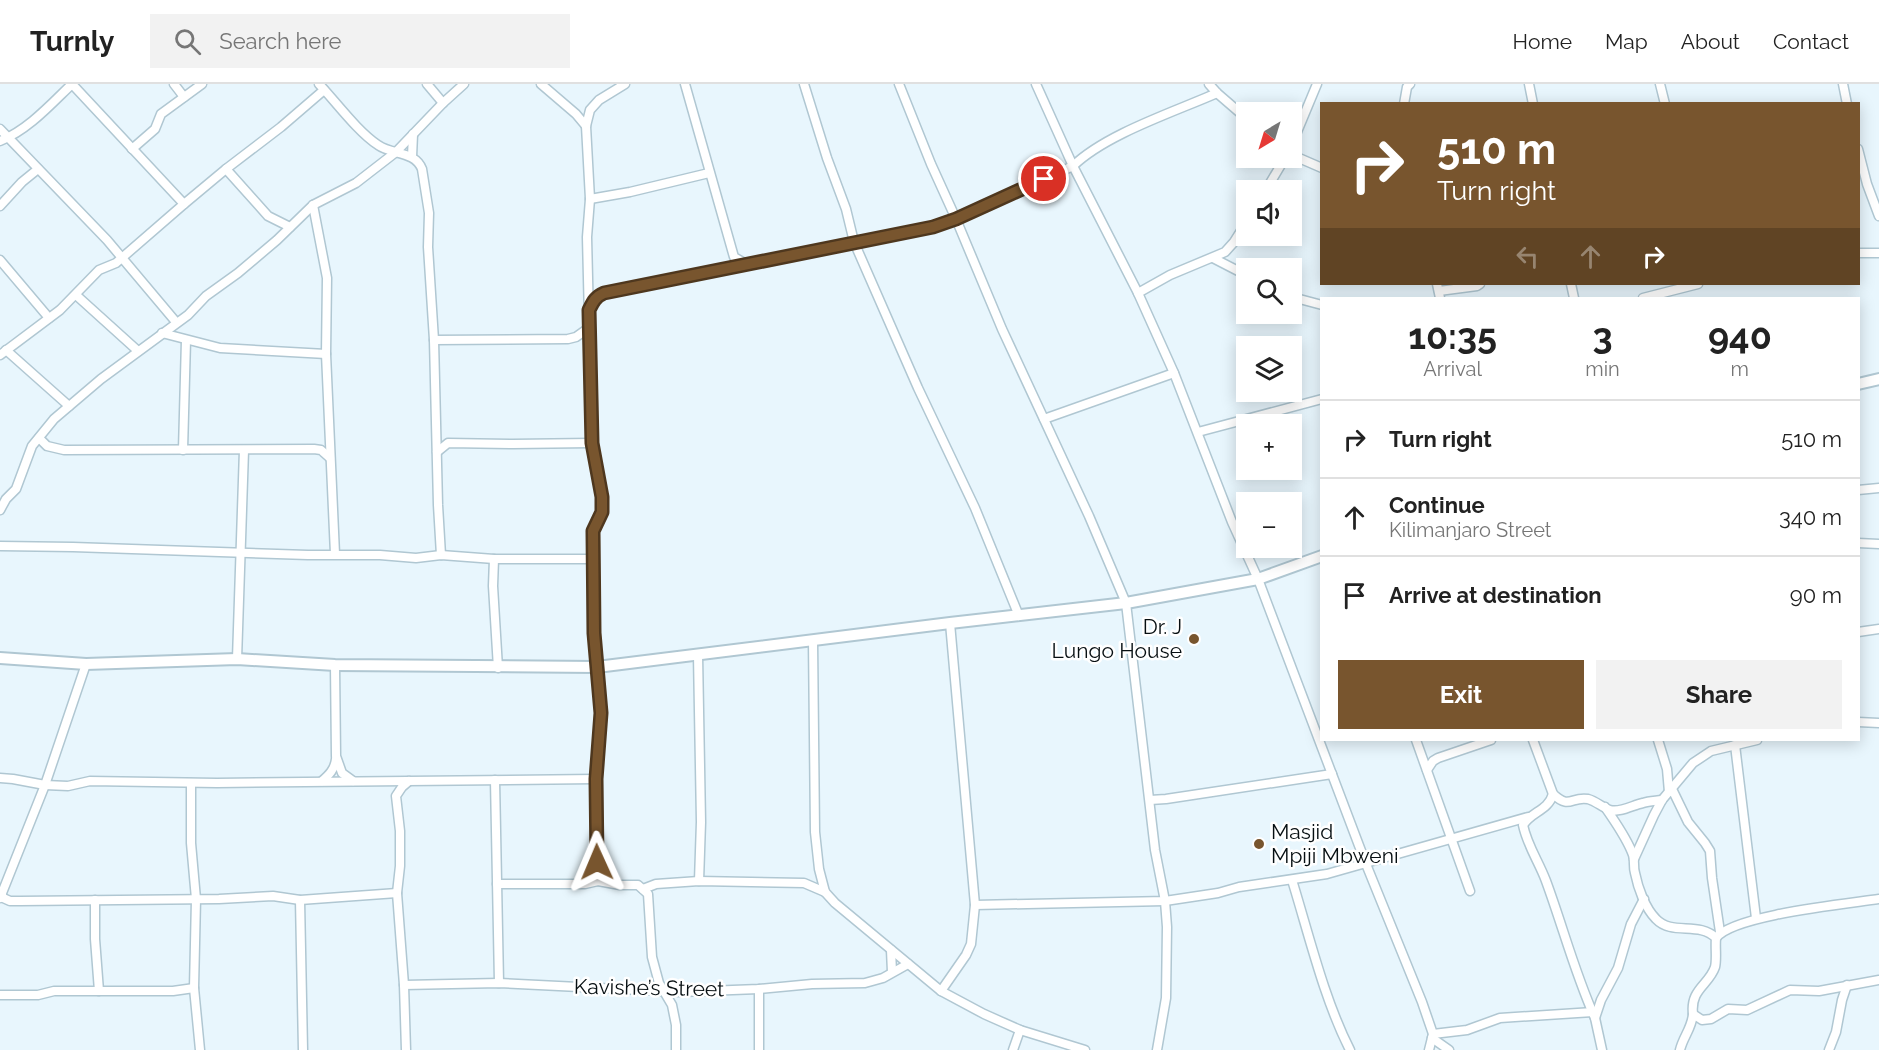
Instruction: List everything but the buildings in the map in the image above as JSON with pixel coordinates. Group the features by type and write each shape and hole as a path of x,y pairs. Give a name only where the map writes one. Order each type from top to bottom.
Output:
{"street":[{"path":"4,140 32,121 72,84 184,204"},
{"path":"174,84 184,97"},
{"path":"132,149 155,129 160,114 202,84"},
{"path":"427,84 443,103"},
{"path":"0,510 6,498 16,489 28,454 54,419 194,309 206,296 238,273 313,206 324,198 357,183 396,152 464,84"},
{"path":"541,84 576,114 586,126"},
{"path":"598,880 596,779 601,713 594,633 593,531 602,512 602,497 592,443 587,221 590,199 586,126 590,110 599,100 625,84"},
{"path":"685,84 734,257 729,268"},
{"path":"804,84 846,209 854,243 918,388 975,508 1018,616"},
{"path":"899,84 1002,329 1089,516 1126,603 1155,850 1166,901 1166,998 1157,1050"},
{"path":"1036,84 1073,166 1138,293 1174,373 1232,522 1258,579 1433,1036 1449,1050"},
{"path":"1209,84 1236,109"},
{"path":"1302,120 1317,84"},
{"path":"1404,102 1407,87 1410,84"},
{"path":"1529,84 1533,102"},
{"path":"1660,84 1664,102"},
{"path":"1843,84 1847,102"},
{"path":"69,406 3,352 76,295 99,270 112,266 226,169 281,127 322,87 378,145 412,157 420,163 422,169 429,213 428,247 434,340 441,555"},
{"path":"589,310 597,296 604,293 933,227 956,219 1073,166 1082,157 1118,135 1217,93"},
{"path":"576,114 590,110"},
{"path":"0,129 4,140 65,195 176,322"},
{"path":"412,157 413,134"},
{"path":"1860,157 1879,216"},
{"path":"1302,159 1320,167"},
{"path":"0,206 22,182 38,169"},
{"path":"226,169 268,216 290,227"},
{"path":"590,199 709,173"},
{"path":"313,206 327,278 326,354 335,554"},
{"path":"1138,293 1170,275 1225,252 1236,239"},
{"path":"1860,253 1879,253"},
{"path":"734,257 746,264"},
{"path":"1213,258 1236,270"},
{"path":"0,260 49,318"},
{"path":"1439,294 1478,285"},
{"path":"1647,297 1694,285"},
{"path":"76,295 138,351"},
{"path":"1302,300 1320,304"},
{"path":"434,340 568,339 576,337 590,327"},
{"path":"162,333 234,350 326,354"},
{"path":"183,450 186,340"},
{"path":"1044,419 1174,373"},
{"path":"1860,384 1879,379"},
{"path":"1198,432 1320,400"},
{"path":"314,449 321,445 329,432"},
{"path":"39,438 47,446 64,450 314,449 321,450 330,458"},
{"path":"437,452 448,443 592,443"},
{"path":"237,659 244,450"},
{"path":"1860,490 1878,486"},
{"path":"1860,543 1879,544"},
{"path":"0,546 416,558 441,555 494,559 593,560"},
{"path":"0,658 86,664 237,659 335,665 597,668 1126,603 1258,579 1320,557"},
{"path":"494,559 498,668"},
{"path":"941,991 971,944 975,905 950,623"},
{"path":"1860,632 1879,629"},
{"path":"813,640 815,832 819,869 825,892"},
{"path":"698,655 701,822 699,881"},
{"path":"86,664 45,785 4,877 1,897 10,901 273,896 300,900 397,893"},
{"path":"322,781 335,765 335,665"},
{"path":"1860,722 1879,723"},
{"path":"1416,741 1470,891"},
{"path":"1427,770 1438,758 1488,741"},
{"path":"1533,741 1553,794 1564,803 1582,799 1590,800 1610,810 1617,810 1644,802 1662,800"},
{"path":"1658,741 1667,769 1670,790 1688,822 1710,851 1718,935 1715,968 1695,995 1692,1026 1681,1047 1672,1050"},
{"path":"1634,859 1662,800 1693,763 1711,751 1753,741"},
{"path":"1735,745 1756,918"},
{"path":"1421,754 1438,758"},
{"path":"336,756 342,773 353,781"},
{"path":"1150,800 1332,774"},
{"path":"0,778 68,786 90,781 191,783 596,779"},
{"path":"495,780 499,982"},
{"path":"382,781 396,796 400,831 397,893 406,1050"},
{"path":"396,796 409,781"},
{"path":"191,783 191,843 196,899 194,988 200,1050"},
{"path":"975,905 1166,901 1327,874 1528,817 1546,807 1553,794"},
{"path":"1605,807 1630,847 1634,859 1634,872 1644,899 1656,919 1664,925 1674,928 1699,929 1718,935 1756,918 1879,899"},
{"path":"1528,817 1523,825 1526,839 1546,881 1563,936 1594,1015 1602,1050"},
{"path":"804,883 819,869"},
{"path":"497,884 585,884 598,880 620,885 638,885 643,889 649,897 652,957 659,983 672,1005 676,1025 676,1050"},
{"path":"1292,880 1330,1002 1350,1050"},
{"path":"643,889 656,884 699,881 804,883 825,892 835,903 941,991 1020,1030 1085,1050"},
{"path":"1594,1015 1618,968 1631,924 1644,899"},
{"path":"95,900 99,991"},
{"path":"300,900 303,1050"},
{"path":"891,950 892,972"},
{"name":"Kavishe’s Street","path":"404,985 499,982 680,992 759,989 812,984 866,983 883,978 908,964"},
{"path":"1692,1026 1728,1009 1747,1010 1790,990 1819,991 1879,980"},
{"path":"1829,1050 1836,1032 1847,985"},
{"path":"0,995 38,995 54,991 173,991 194,988"},
{"path":"759,989 759,1050"},
{"path":"672,1005 680,992"},
{"path":"1694,1014 1702,1020"},
{"path":"1433,1036 1467,1029 1500,1018 1594,1015"},
{"path":"1013,1050 1020,1030"},
{"path":"1429,1050 1433,1036"}],"place":[{"name":"Dr. J Lungo House","path":"1194,639"},
{"name":"Masjid Mpiji Mbweni","path":"1259,844"}],"route":[{"path":"597,862 596,779 601,713 594,633 593,531 602,512 602,497 592,443 589,310 592,302 604,293 933,227 1044,179"}]}
